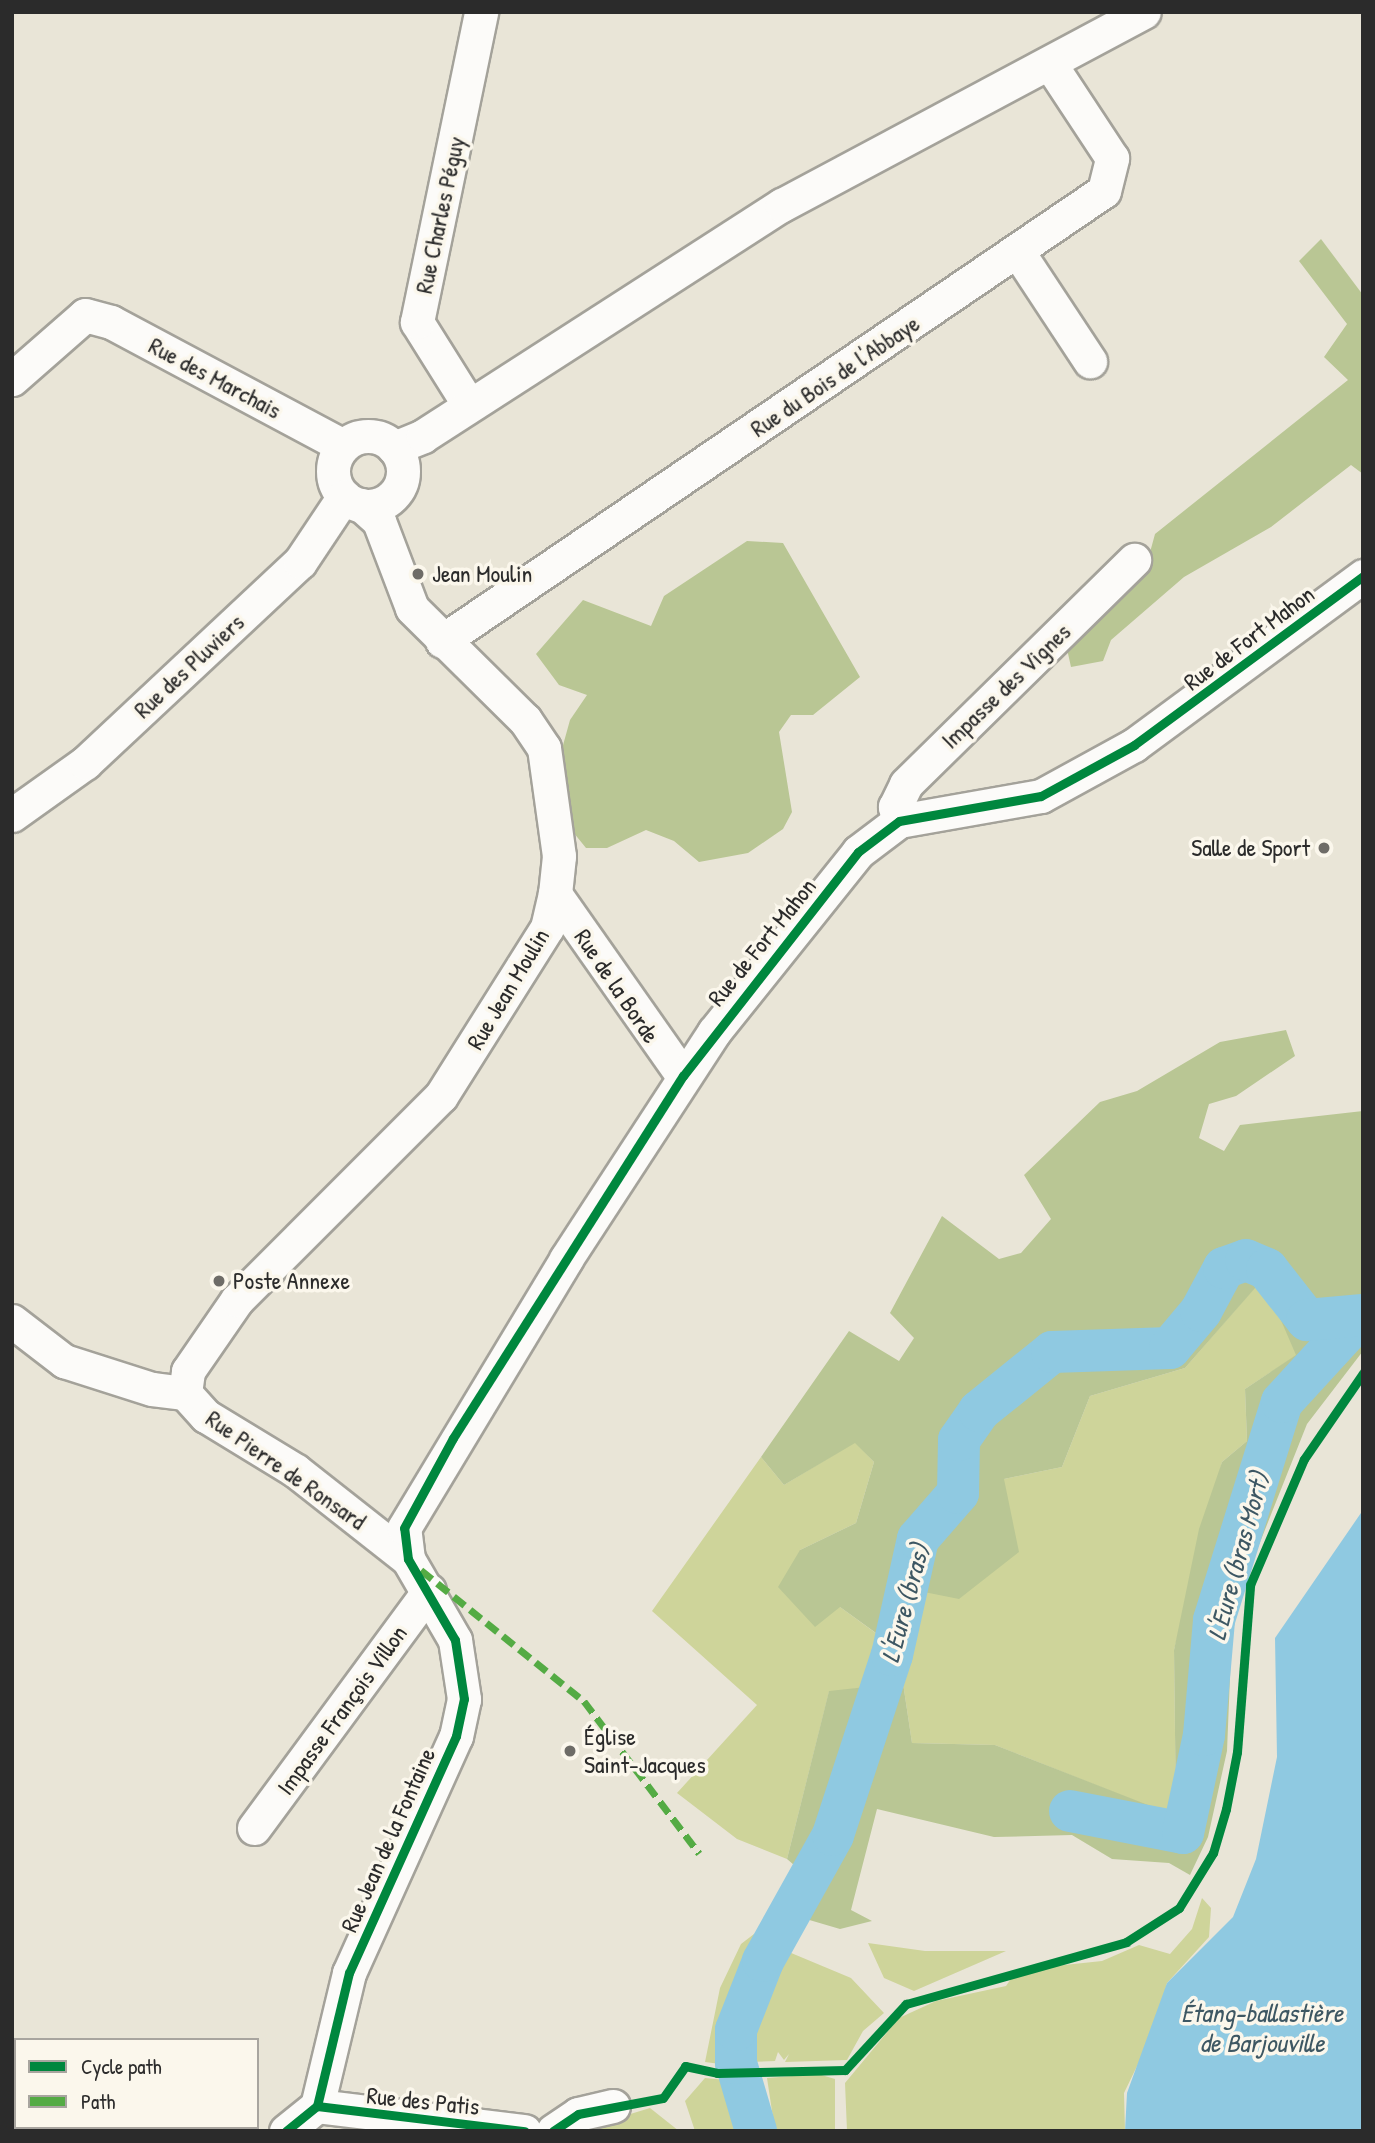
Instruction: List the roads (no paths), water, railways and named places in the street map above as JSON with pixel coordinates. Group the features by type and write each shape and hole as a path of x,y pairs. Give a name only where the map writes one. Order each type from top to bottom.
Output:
{"street":[{"path":"394,448 469,405 782,205 1144,12"},
{"name":"Rue Charles Péguy","path":"469,405 417,323 478,28"},
{"name":"Rue du Bois de l'Abbaye","path":"442,641 1018,252 1111,180 1112,158 1050,64"},
{"path":"1018,252 1090,361"},
{"name":"Rue des Marchais","path":"12,379 85,315 111,322 343,446"},
{"path":"374,437 394,448 403,467 399,488 383,503 353,501 333,477 343,446 374,437"},
{"name":"Rue Jean Moulin","path":"185,1393 188,1371 237,1300 440,1096 547,928 555,894 559,856 544,748 525,720 442,641 412,608 379,521 353,501"},
{"name":"Rue des Pluviers","path":"12,815 85,763 300,562 353,501"},
{"name":"Impasse des Vignes","path":"899,821 895,807 906,784 1134,560"},
{"name":"Rue de Fort Mahon","path":"408,1559 404,1528 453,1438 683,1076 858,852 899,821 1041,796 1133,745 1363,576"},
{"name":"Rue de la Borde","path":"555,894 683,1076"},
{"name":"Rue Pierre de Ronsard","path":"12,1321 64,1361 152,1390 185,1393 206,1416 296,1471 408,1559"},
{"name":"Rue Jean de la Fontaine","path":"317,2106 349,1973 448,1755 464,1699 455,1640 429,1591 408,1559"},
{"name":"Impasse François Villon","path":"254,1828 429,1591"},
{"path":"286,2131 317,2106"},
{"name":"Rue des Patis","path":"317,2106 525,2131"},
{"path":"553,2131 578,2114 613,2106"}],"water":[{"name":"Étang-ballastière de Barjouville","path":"1363,1510 1363,2131 1125,2131 1127,2093 1167,1983 1233,1917 1256,1859 1277,1757 1275,1638"}],"waterway":[{"name":"L'Eure (bras)","path":"756,2131 736,2063 736,2030 763,1961 833,1835 892,1655 918,1539 958,1493 959,1440 979,1411 1052,1352 1170,1348 1201,1311 1224,1268 1246,1260 1267,1269 1307,1320 1363,1315"},
{"name":"L'Eure (bras Mort)","path":"1070,1811 1183,1833 1204,1735 1214,1620 1282,1402 1358,1319"}],"place":[{"name":"Jean Moulin","path":"418,574"},
{"name":"Salle de Sport","path":"1324,848"},
{"name":"Poste Annexe","path":"219,1281"},
{"name":"Église Saint-Jacques","path":"570,1751"}]}
